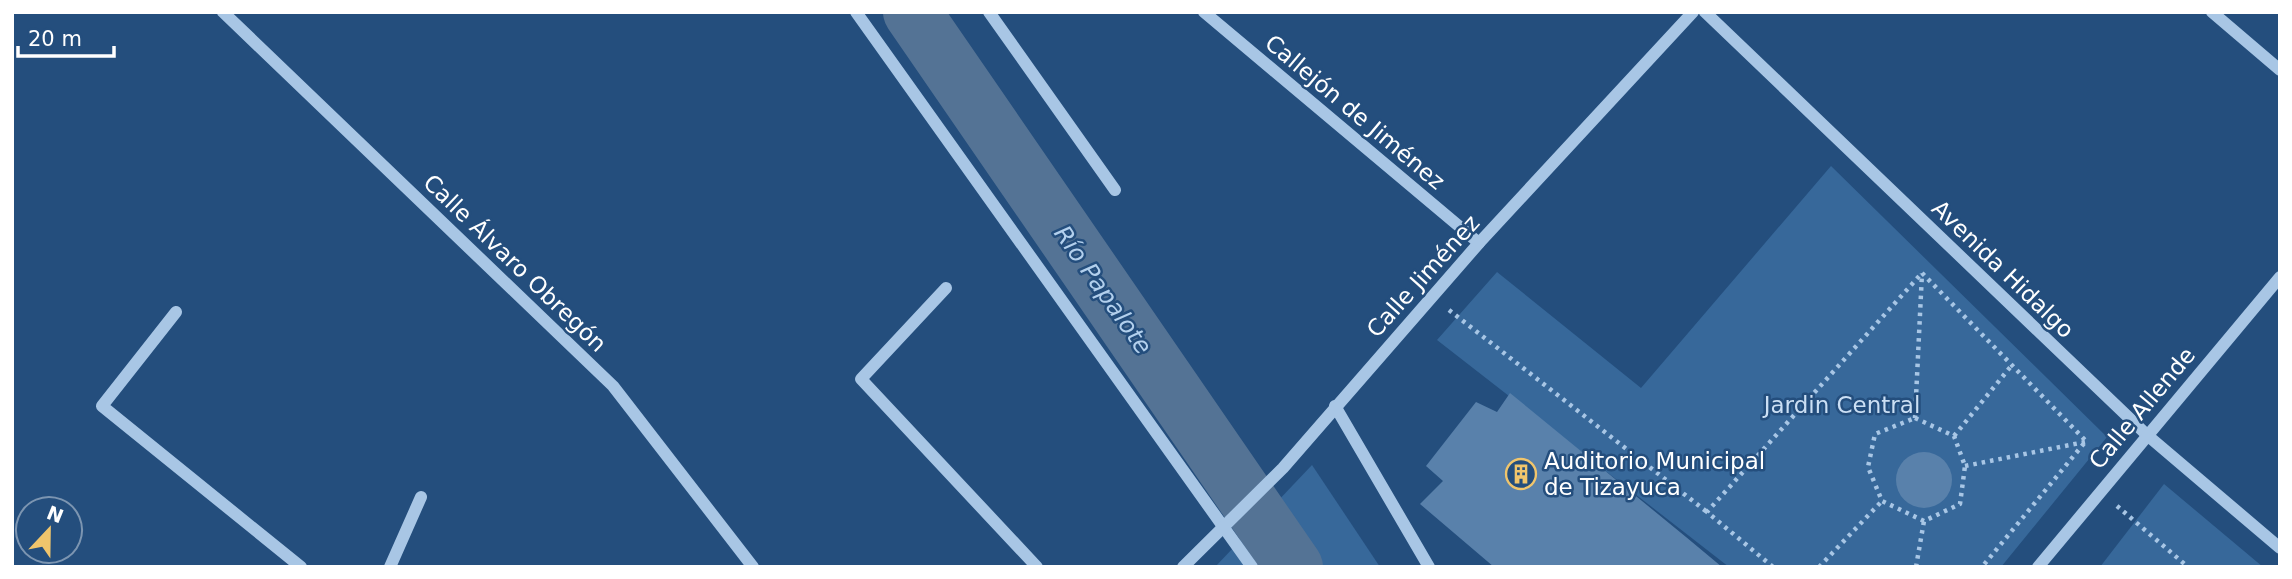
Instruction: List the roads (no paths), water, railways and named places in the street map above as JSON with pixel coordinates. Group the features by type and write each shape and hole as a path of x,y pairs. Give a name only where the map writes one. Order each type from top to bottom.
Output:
{"street":[{"name":"Calle Álvaro Obregón","path":"223,12 613,386 752,567"},
{"path":"856,12 1252,567"},
{"path":"989,12 1115,190"},
{"name":"Callejón de Jiménez","path":"1204,12 1479,243"},
{"name":"Calle Jiménez","path":"1183,567 1283,468 1479,243 1693,12"},
{"name":"Avenida Hidalgo","path":"1705,12 2147,435 2280,548"},
{"path":"2213,12 2280,69"},
{"name":"Calle Allende","path":"2038,567 2280,277"},
{"path":"946,288 862,379 1037,567"},
{"path":"177,312 102,406 301,567"},
{"path":"1335,406 1429,567"},
{"path":"390,567 421,497"}],"waterway":[{"name":"Río Papalote","path":"912,12 1294,567"}],"place":[{"name":"Auditorio Municipal de Tizayuca","path":"1521,474"}],"park label":[{"name":"Jardin Central","path":"1842,405"}]}
